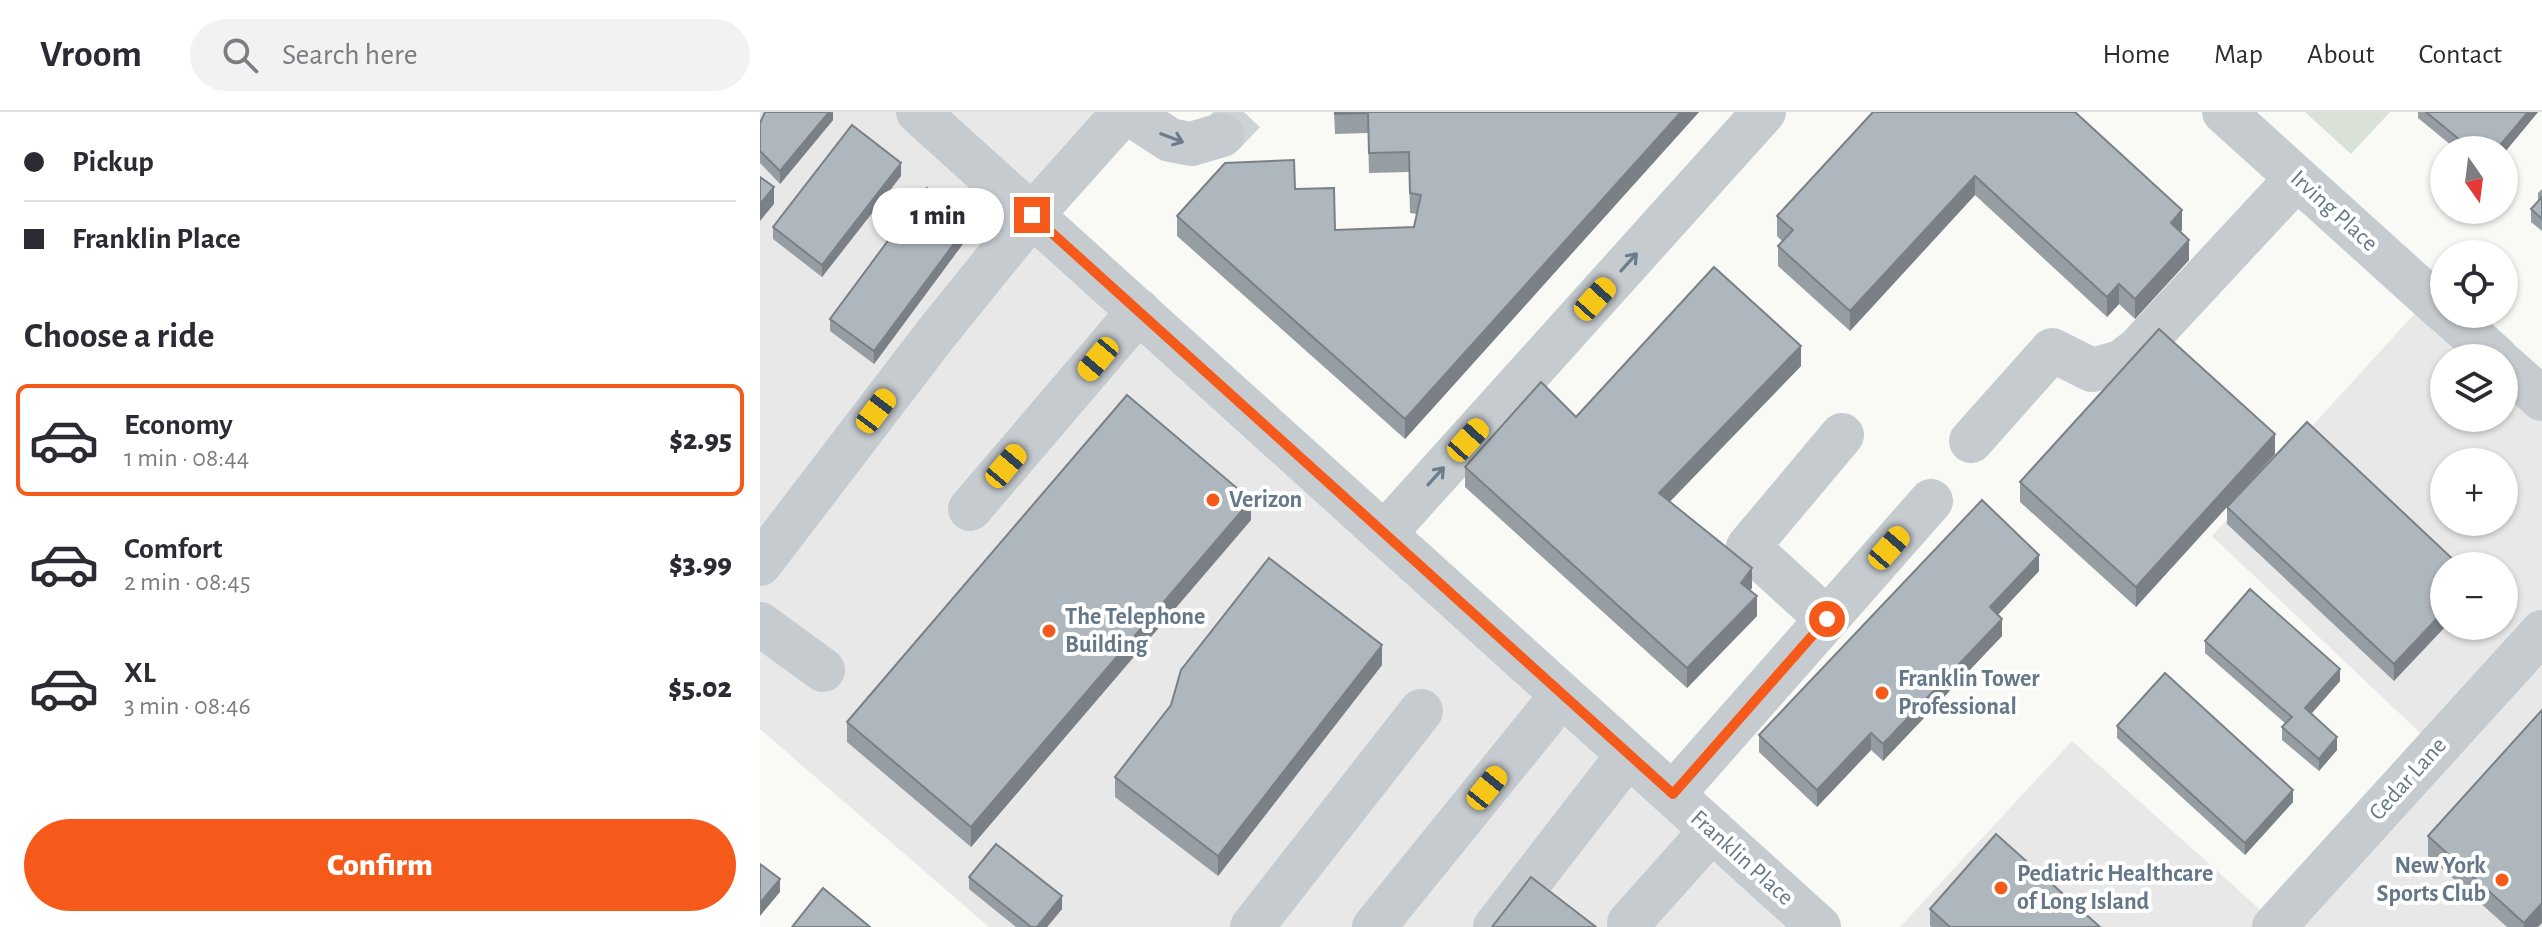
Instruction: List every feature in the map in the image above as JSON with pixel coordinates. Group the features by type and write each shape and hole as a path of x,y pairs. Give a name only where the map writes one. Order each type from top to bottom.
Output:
{"street":[{"name":"Franklin Place","path":"918,112 1819,927"},
{"path":"760,564 935,335 1032,215 1125,112 1170,140 1191,144 1222,135"},
{"path":"1384,534 1764,112"},
{"name":"Irving Place","path":"2224,112 2430,298"},
{"path":"1971,441 2052,350 2092,370 2121,362 2138,349 2297,178"},
{"path":"970,509 1139,311"},
{"name":"Irving Place","path":"2464,328 2481,344"},
{"path":"2518,378 2542,399"},
{"path":"1827,619 1748,547 1842,435"},
{"path":"1673,794 1931,501"},
{"path":"760,624 823,670"},
{"name":"Cedar Lane","path":"2274,927 2542,632"},
{"path":"1374,927 1562,695"},
{"path":"1252,927 1421,711"},
{"path":"1495,927 1628,755"},
{"path":"1629,923 1712,830"}],"shaded area":[{"path":"760,112 1131,112 1054,206 1831,927 989,927 760,729"},
{"path":"2305,112 2390,112 2351,154"},
{"path":"2430,297 2430,328 2479,328 2495,344 2430,344 2430,432 2518,432 2518,366 2542,390 2542,927 1900,927 2072,741 2274,922 2433,745 2212,536"}],"building":[{"path":"765,112 829,112 780,171 760,151 760,123"},
{"path":"1335,112 1681,112 1405,419 1177,216 1225,163 1294,160 1295,189 1334,188 1335,230 1414,227 1421,195 1410,193 1409,152 1369,153 1368,113"},
{"path":"1873,112 2075,112 2182,210 2171,223 2189,240 2135,299 2119,284 2107,297 1975,176 1850,311 1778,246 1793,230 1777,216"},
{"path":"2426,112 2528,112 2508,136 2455,136"},
{"path":"852,125 901,163 822,265 773,227"},
{"path":"760,177 774,187 760,204"},
{"path":"927,188 971,221 874,351 830,319"},
{"path":"2542,197 2542,219 2531,209"},
{"path":"1714,267 1801,346 1659,493 1752,568 1741,583 1757,596 1687,668 1465,467 1541,382 1576,417"},
{"path":"2159,329 2275,434 2136,587 2020,482"},
{"name":"The Telephone Building","path":"1127,395 1251,500 971,827 847,722"},
{"path":"2307,422 2445,552 2430,552 2430,626 2394,664 2227,507"},
{"name":"Franklin Tower Professional","path":"1982,500 2039,555 1990,607 2002,619 1883,744 1871,733 1817,790 1759,735"},
{"path":"1269,558 1382,645 1218,856 1115,777 1171,705 1181,670"},
{"path":"2250,589 2340,669 2305,708 2337,737 2319,759 2282,727 2292,717 2205,641"},
{"path":"2165,673 2293,790 2245,843 2117,726"},
{"path":"2542,710 2542,903 2524,923 2428,836"},
{"name":"Pediatric Healthcare of Long Island","path":"1996,834 2100,927 1950,927 1930,909"},
{"path":"996,844 1062,896 1037,927 1031,927 969,877"},
{"path":"760,864 780,879 760,903"},
{"path":"1531,877 1596,927 1492,927"},
{"path":"823,888 870,927 792,927"}],"tunnel":[{"path":"1222,135 1244,112"}],"place":[{"name":"Verizon","path":"1213,500"},
{"name":"The Telephone Building","path":"1049,631"},
{"name":"Franklin Tower Professional","path":"1882,693"},
{"name":"New York Sports Club","path":"2502,880"},
{"name":"Pediatric Healthcare of Long Island","path":"2001,888"}],"route":[{"path":"1032,215 1673,794 1827,619"}]}
